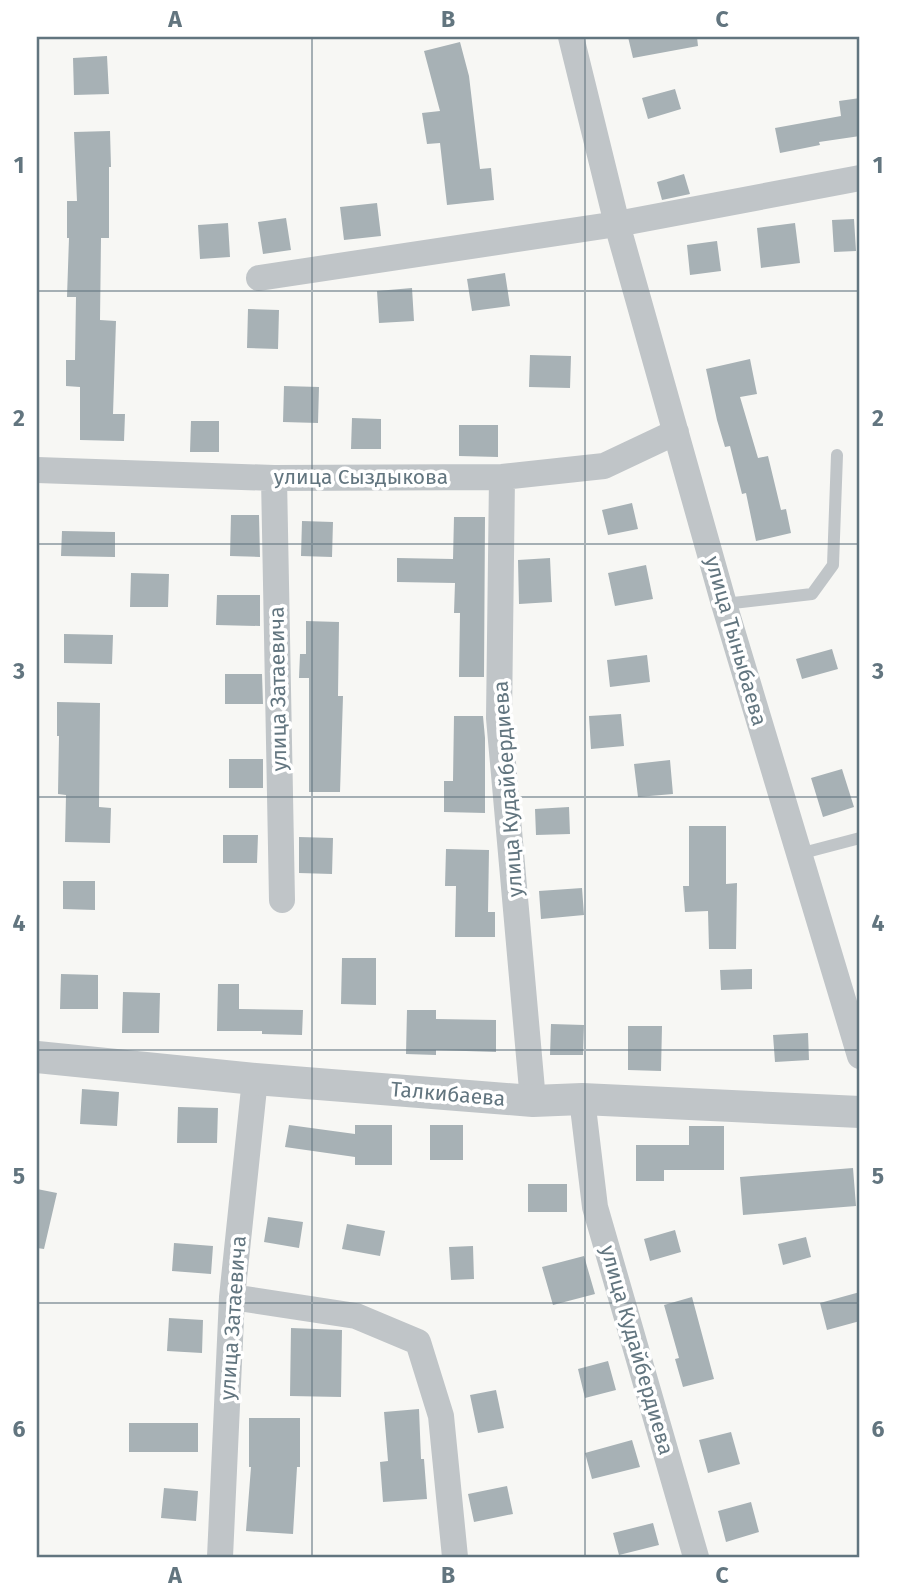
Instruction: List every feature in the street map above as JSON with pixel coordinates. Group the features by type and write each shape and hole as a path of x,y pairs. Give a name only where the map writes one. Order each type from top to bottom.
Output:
{"street":[{"name":"улица Тыныбаева","path":"571,37 617,224 724,604 860,1056"},
{"path":"258,278 617,224 860,178"},
{"name":"улица Сыздыкова","path":"37,470 274,478 502,477 604,466 676,432"},
{"name":"улица Кудайбердиева","path":"502,477 499,718 533,1101"},
{"name":"улица Затаевича","path":"274,478 282,900"},
{"name":"Талкибаева","path":"37,1057 255,1079 533,1101 582,1099 860,1112"},
{"name":"улица Затаевича","path":"220,1557 232,1297 255,1079"},
{"name":"улица Кудайбердиева","path":"582,1099 595,1207 696,1557"},
{"path":"232,1297 356,1316 418,1342 441,1416 455,1557"}],"lane":[{"path":"724,604 811,594 833,565 837,455"},
{"path":"800,854 860,838"}],"building":[{"path":"628,37 697,37 698,46 633,58"},
{"path":"460,42 469,76 480,169 491,168 494,200 447,205 440,143 427,144 422,113 440,111 424,51"},
{"path":"107,56 109,94 74,95 73,58"},
{"path":"675,89 681,109 648,119 642,98"},
{"path":"860,98 860,136 819,142 820,145 780,153 775,128 841,116 839,101"},
{"path":"110,131 109,238 101,238 100,320 116,321 113,414 125,414 124,441 80,440 80,387 66,386 66,360 75,360 76,297 67,297 67,201 77,201 74,132"},
{"path":"684,174 690,194 662,200 657,182"},
{"path":"377,203 381,236 344,240 340,207"},
{"path":"286,218 291,250 263,254 258,222"},
{"path":"854,219 856,251 834,252 832,220"},
{"path":"228,223 230,257 200,259 198,225"},
{"path":"795,223 800,263 761,268 757,228"},
{"path":"717,241 721,271 690,275 687,245"},
{"path":"505,273 510,306 472,311 467,279"},
{"path":"412,288 414,321 379,323 377,291"},
{"path":"248,309 279,310 278,349 247,348"},
{"path":"530,355 571,356 570,388 529,387"},
{"path":"750,359 757,394 740,397 758,458 768,456 781,510 786,509 791,533 756,541 746,493 742,494 730,446 725,447 706,369"},
{"path":"284,386 319,387 318,423 283,422"},
{"path":"352,418 381,419 381,449 351,449"},
{"path":"191,421 219,421 219,452 190,452"},
{"path":"459,425 498,425 498,457 459,456"},
{"path":"632,503 638,529 608,535 602,510"},
{"path":"231,515 259,515 260,557 230,556"},
{"path":"454,517 485,517 484,677 459,677 460,613 454,613 455,583 397,582 397,558 453,559"},
{"path":"302,521 333,522 332,557 301,556"},
{"path":"62,531 115,532 115,557 61,556"},
{"path":"550,558 552,602 519,604 518,560"},
{"path":"646,565 653,599 615,606 608,573"},
{"path":"131,573 169,574 168,607 130,607"},
{"path":"217,595 260,595 260,626 216,625"},
{"path":"306,621 339,622 338,696 343,696 340,792 309,792 309,678 299,678 300,654 306,654"},
{"path":"64,634 113,635 112,664 64,663"},
{"path":"832,649 838,669 802,679 796,659"},
{"path":"647,655 650,682 610,687 607,660"},
{"path":"225,674 262,674 263,704 225,704"},
{"path":"57,702 100,703 99,807 111,808 110,843 65,842 66,795 58,794"},
{"path":"621,714 624,746 591,749 589,716"},
{"path":"454,716 483,716 485,813 444,812 444,781 453,781"},
{"path":"229,759 263,759 263,788 229,788"},
{"path":"670,760 673,794 638,797 634,764"},
{"path":"842,769 854,807 823,817 811,778"},
{"path":"569,807 570,834 536,835 535,809"},
{"path":"689,826 726,826 726,884 737,883 736,949 709,949 708,911 685,912 683,886 689,886"},
{"path":"223,835 258,835 257,863 223,863"},
{"path":"299,837 333,838 332,874 299,873"},
{"path":"446,849 489,850 488,912 495,912 495,937 455,937 456,886 445,886"},
{"path":"63,881 95,881 95,910 63,909"},
{"path":"582,888 584,915 541,919 539,891"},
{"path":"342,958 376,958 376,1005 341,1004"},
{"path":"752,969 752,989 721,990 720,970"},
{"path":"61,974 98,975 98,1009 60,1009"},
{"path":"218,984 239,984 239,1009 303,1010 302,1035 262,1034 262,1031 217,1031"},
{"path":"123,992 160,993 159,1033 122,1033"},
{"path":"407,1010 436,1010 436,1019 496,1020 496,1052 436,1050 436,1055 406,1054"},
{"path":"551,1024 584,1025 583,1055 550,1055"},
{"path":"628,1026 662,1026 661,1071 628,1070"},
{"path":"808,1033 809,1060 775,1062 773,1035"},
{"path":"82,1089 119,1092 117,1126 80,1124"},
{"path":"178,1107 218,1108 217,1143 177,1143"},
{"path":"289,1125 355,1134 355,1125 392,1125 392,1165 355,1165 355,1157 285,1147"},
{"path":"430,1125 463,1125 463,1160 430,1160"},
{"path":"689,1126 724,1126 724,1170 664,1170 664,1181 636,1181 636,1145 689,1145"},
{"path":"853,1168 856,1206 743,1215 740,1177"},
{"path":"528,1184 567,1184 567,1212 528,1212"},
{"path":"37,1189 57,1193 44,1249 37,1248"},
{"path":"268,1217 303,1222 299,1248 264,1242"},
{"path":"347,1224 385,1231 380,1256 342,1249"},
{"path":"675,1230 681,1252 650,1261 644,1239"},
{"path":"806,1237 811,1257 783,1265 778,1244"},
{"path":"174,1243 213,1246 211,1274 172,1271"},
{"path":"473,1246 474,1279 451,1280 449,1247"},
{"path":"584,1256 595,1294 553,1305 542,1267"},
{"path":"860,1292 860,1321 827,1330 820,1303"},
{"path":"692,1297 714,1379 683,1387 675,1359 679,1358 664,1305"},
{"path":"169,1318 203,1320 202,1353 167,1351"},
{"path":"291,1328 342,1330 341,1397 290,1396"},
{"path":"608,1361 616,1390 585,1398 578,1369"},
{"path":"496,1390 504,1428 478,1433 470,1395"},
{"path":"419,1409 421,1459 424,1459 427,1499 383,1502 380,1462 388,1461 384,1412"},
{"path":"249,1418 300,1418 300,1467 297,1467 293,1534 246,1531 251,1467"},
{"path":"129,1423 198,1423 198,1452 129,1452"},
{"path":"731,1432 740,1464 708,1473 699,1440"},
{"path":"632,1440 640,1467 592,1479 585,1453"},
{"path":"507,1486 513,1514 474,1522 468,1494"},
{"path":"164,1488 198,1491 196,1521 161,1518"},
{"path":"751,1502 759,1532 726,1542 718,1511"},
{"path":"653,1523 659,1545 619,1555 613,1533"}]}
